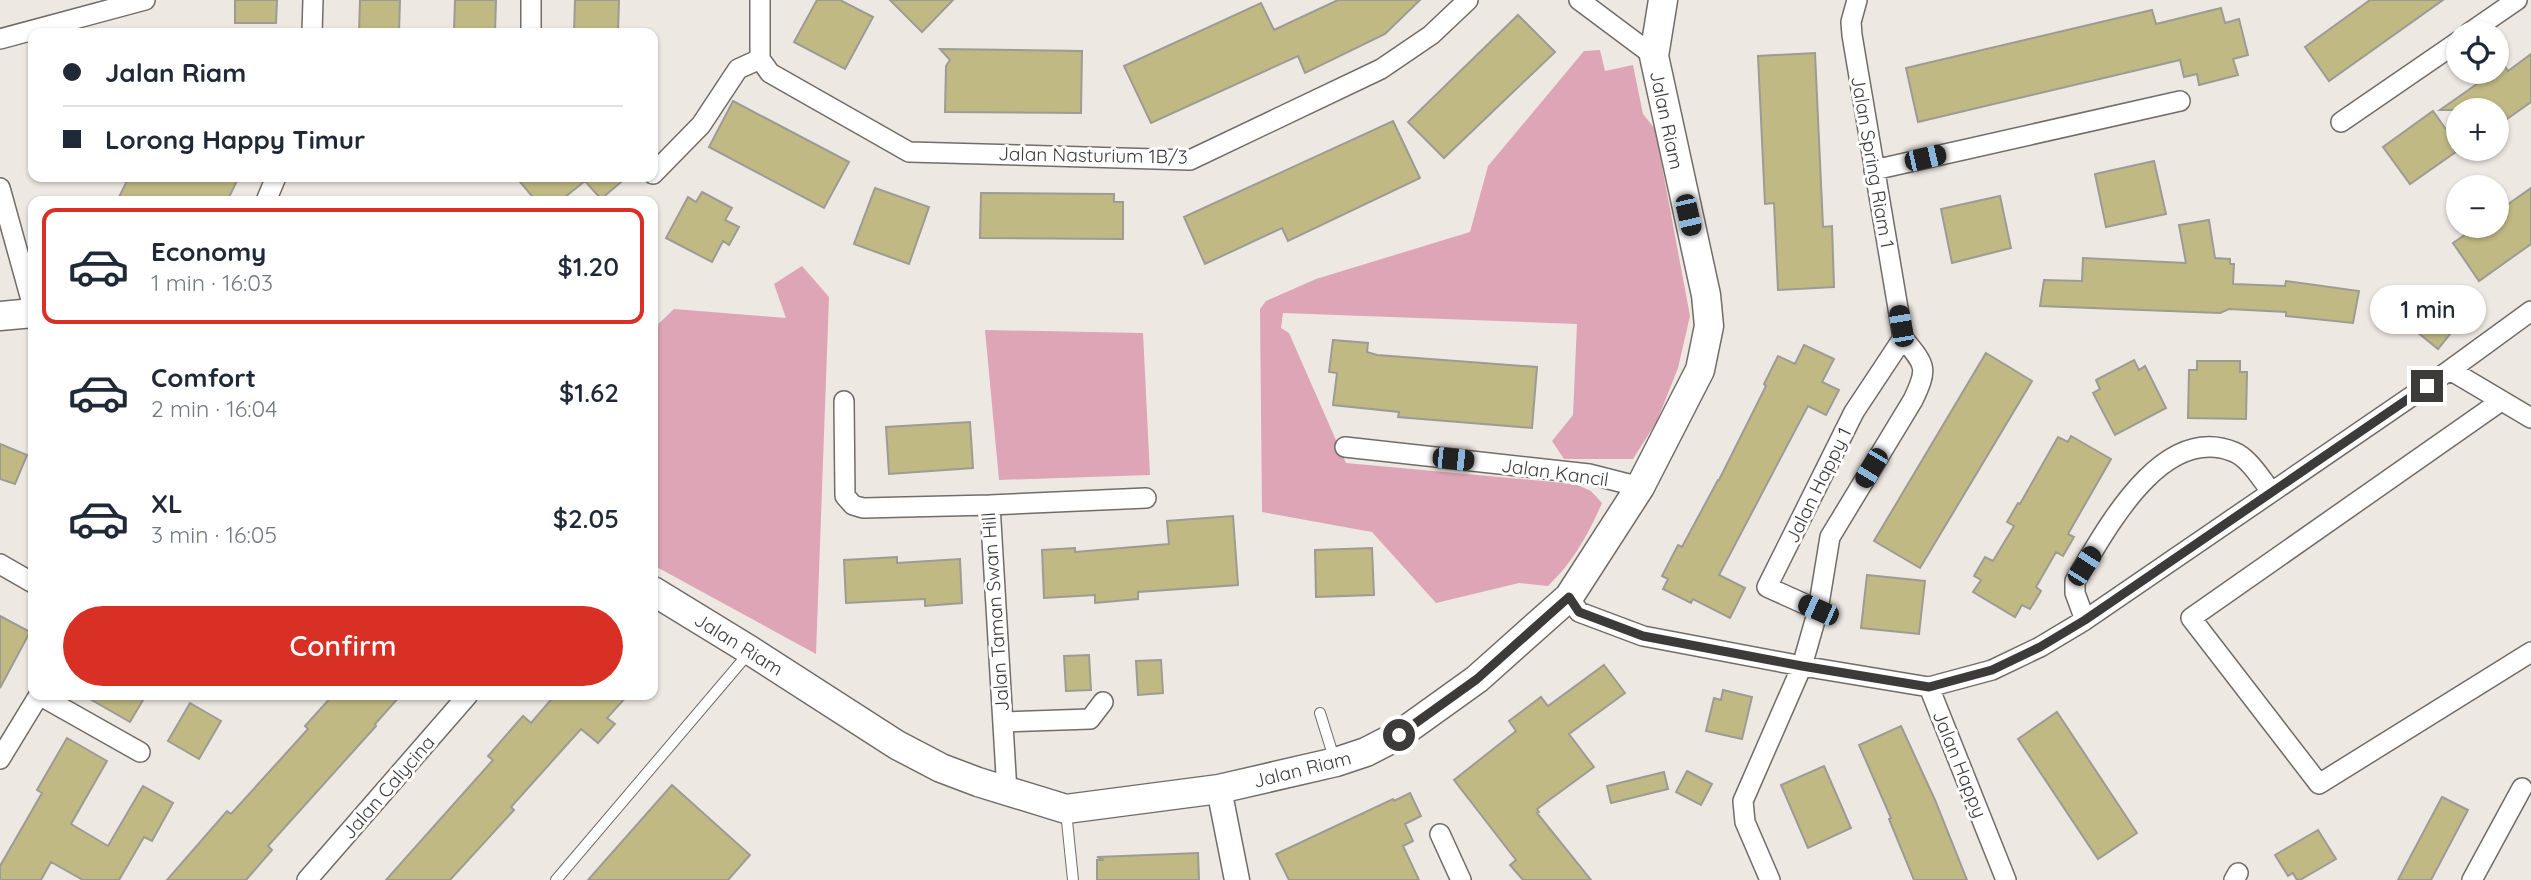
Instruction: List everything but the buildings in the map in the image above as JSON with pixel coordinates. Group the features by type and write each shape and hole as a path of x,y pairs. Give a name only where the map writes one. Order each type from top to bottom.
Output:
{"main road":[{"name":"Jalan Riam","path":"658,594 897,745 941,768 1006,792 1066,809 1219,789 1336,762 1366,752 1399,735 1477,679 1569,597 1640,487 1699,370 1709,326 1706,295 1654,56 1662,0"},
{"path":"0,316 28,313"}],"street":[{"path":"41,28 145,0"},
{"path":"312,28 313,0"},
{"path":"531,0 531,28"},
{"path":"658,169 701,125 738,69 760,59 760,0"},
{"name":"Jalan Nasturium 1B/3","path":"760,59 770,73 909,152 1190,160 1381,69 1431,35 1468,0"},
{"path":"1579,0 1654,56"},
{"name":"Jalan Spring Riam 1","path":"1857,0 1850,22 1902,332"},
{"path":"2486,21 2517,0"},
{"path":"0,39 28,31"},
{"path":"2341,122 2446,50"},
{"path":"1874,170 2180,101"},
{"path":"0,188 28,289"},
{"path":"1929,687 1992,670 2040,647 2085,620 2531,312"},
{"name":"Jalan Happy 1","path":"1770,880 1745,822 1743,801 1802,666 1818,610 1830,537 1913,400 1924,377 1921,360 1902,332 1854,412 1767,587 1818,610"},
{"path":"2450,370 2531,418"},
{"name":"Jalan Taman Swan Hill","path":"844,401 845,496 853,505 863,508 990,505 1006,792"},
{"path":"2501,401 2191,618 2319,784 2531,652"},
{"name":"Jalan Kancil","path":"1345,447 1589,474 1640,487"},
{"path":"2085,620 2075,593 2075,581 2134,488 2153,470 2185,451 2213,448 2235,452 2253,468 2271,491"},
{"path":"990,505 1146,498"},
{"path":"0,564 28,580"},
{"name":"Jalan Happy","path":"1569,597 1579,612 1643,636 1929,687 2006,880"},
{"path":"0,759 36,700"},
{"path":"48,700 140,752"},
{"name":"Jalan Calycina","path":"307,880 464,700"},
{"path":"1003,722 1090,719 1103,702"},
{"path":"2472,880 2522,788"},
{"path":"1219,789 1237,880"},
{"path":"1440,834 1461,880"}],"lane":[{"path":"556,880 751,651"},
{"path":"1320,713 1336,762"},
{"path":"1066,809 1073,880"}],"shaded area":[{"path":"1600,50 1605,71 1633,65 1643,114 1655,129 1690,316 1678,368 1657,421 1633,459 1564,459 1552,441 1573,415 1577,324 1283,313 1281,328 1289,333 1346,463 1575,484 1591,491 1602,503 1579,548 1548,586 1519,583 1436,603 1372,532 1262,512 1260,309 1266,301 1316,279 1470,232 1488,166 1584,51"},
{"path":"802,266 829,297 816,654 658,568 658,324 674,309 786,318 774,284"},
{"path":"985,330 1143,333 1150,475 999,480"}],"route":[{"path":"1399,735 1477,679 1569,597 1579,612 1643,636 1802,666 1929,687 1992,670 2040,647 2085,620 2427,386"}]}
